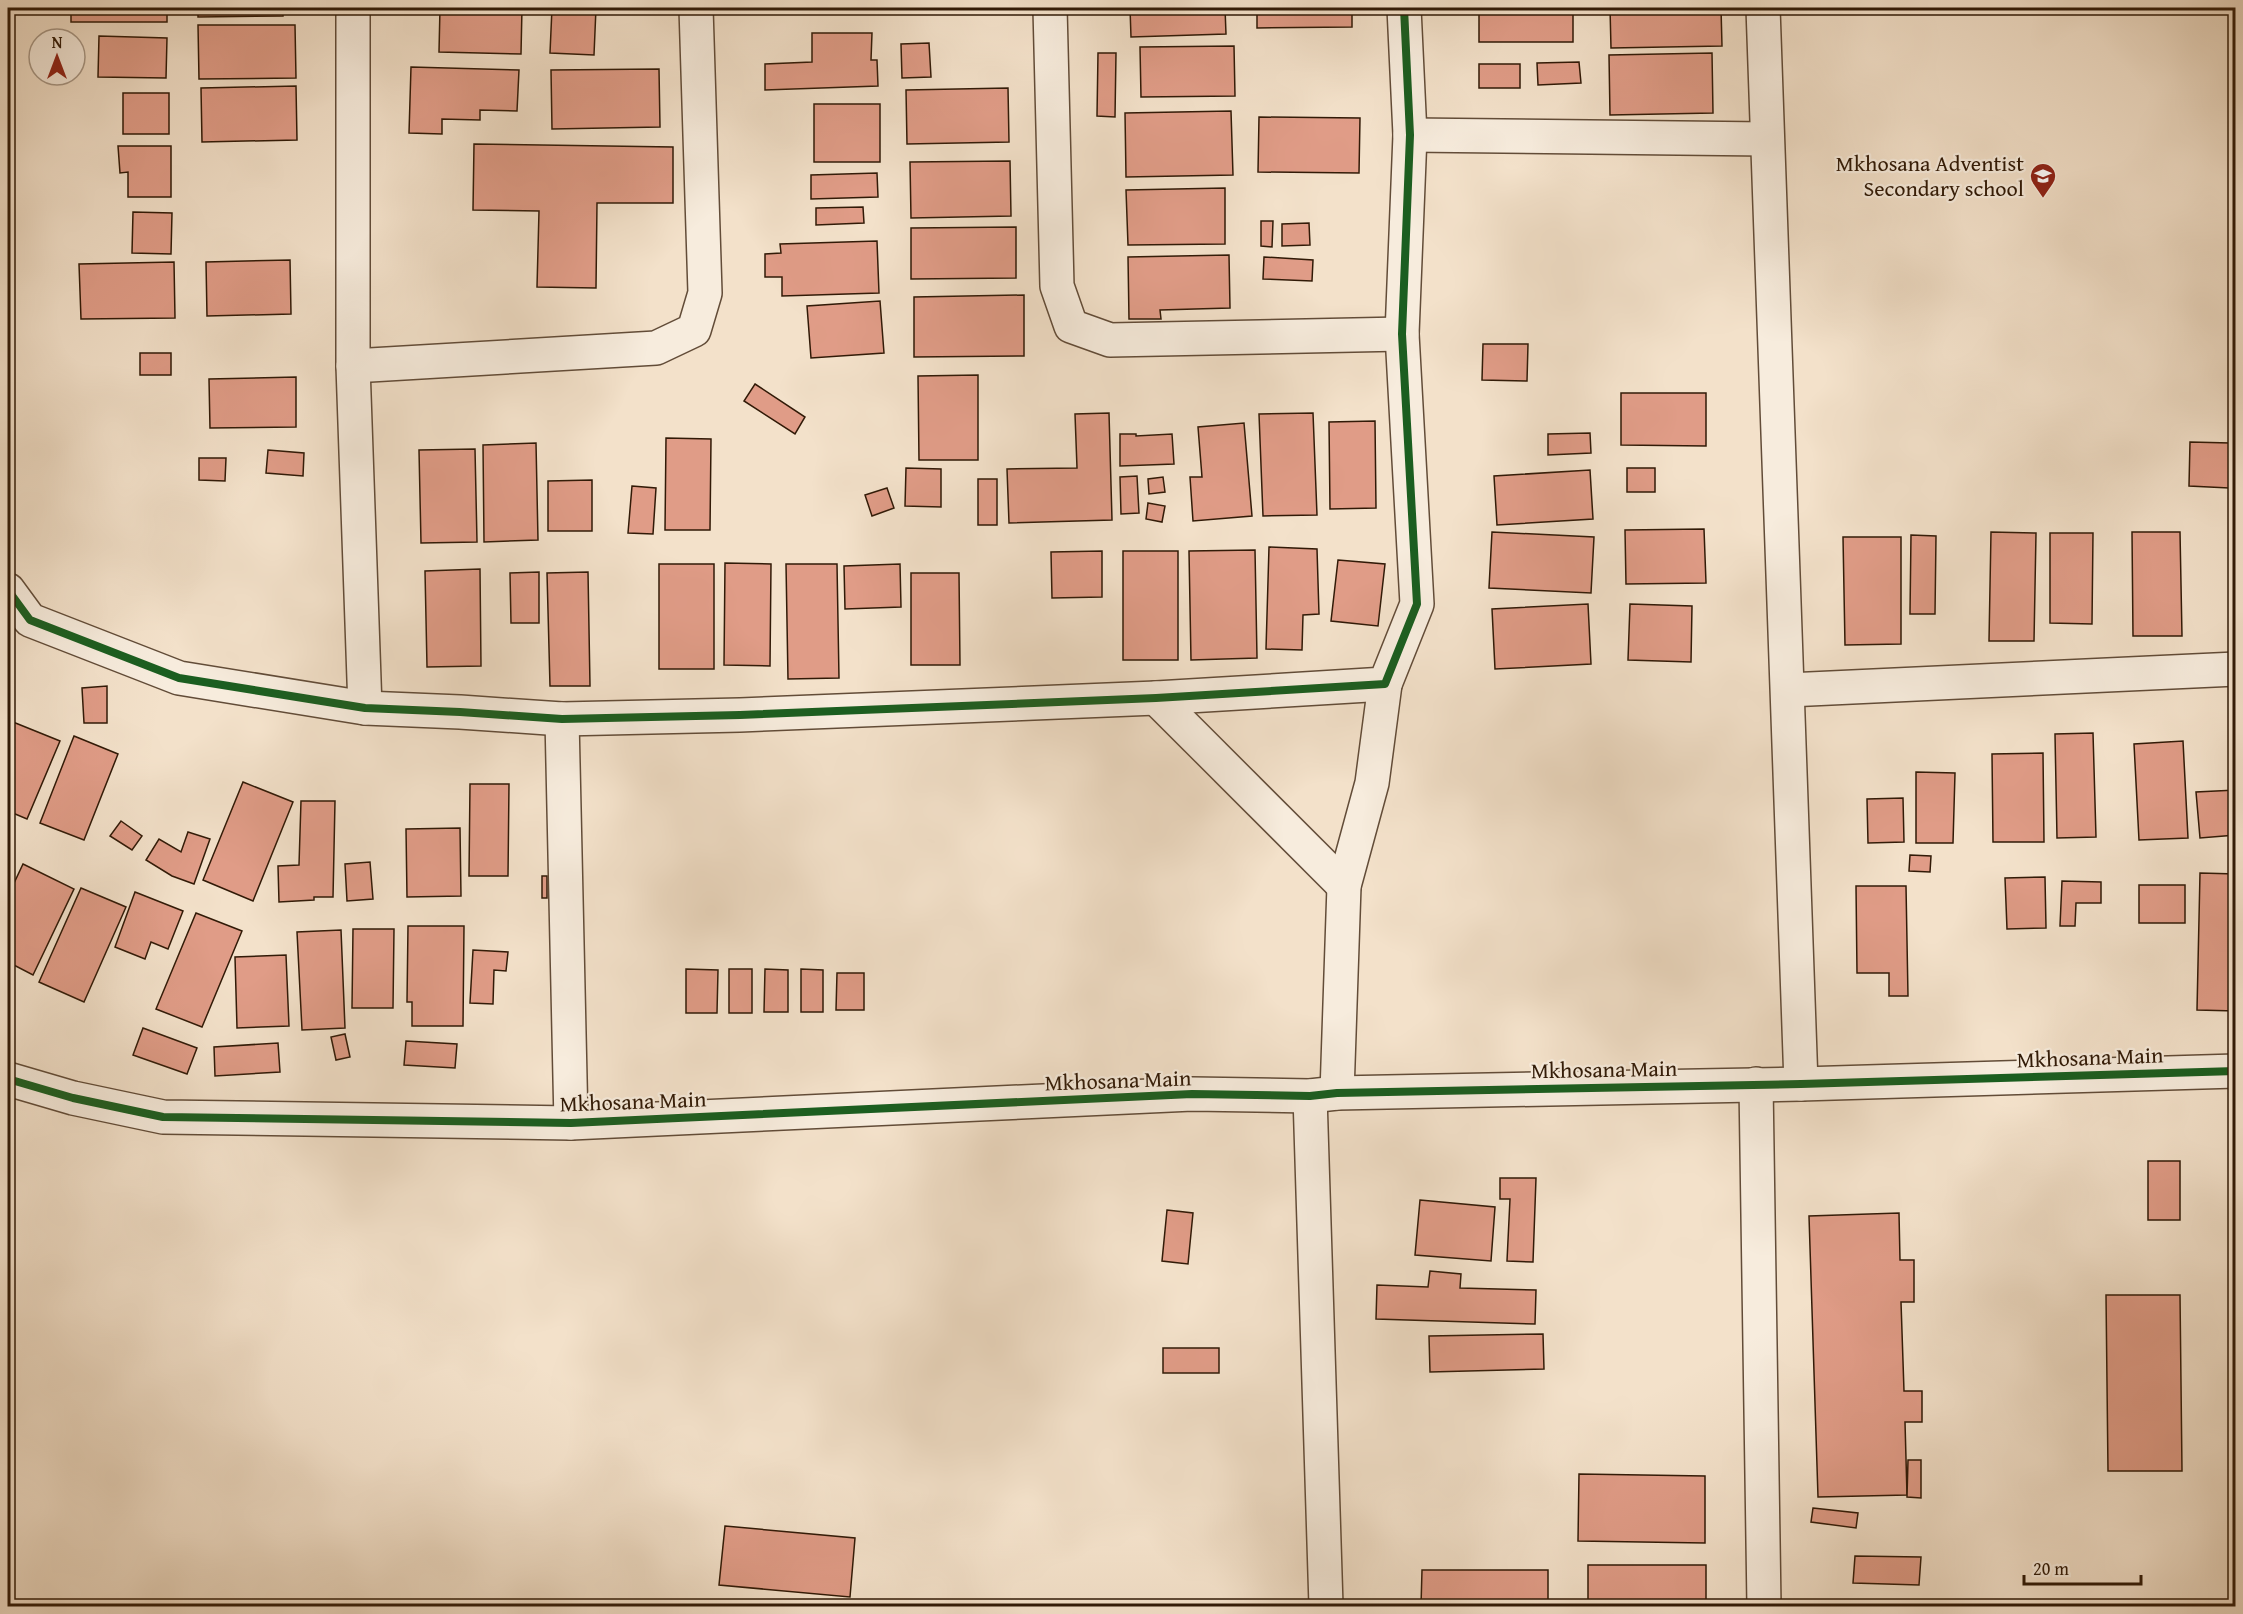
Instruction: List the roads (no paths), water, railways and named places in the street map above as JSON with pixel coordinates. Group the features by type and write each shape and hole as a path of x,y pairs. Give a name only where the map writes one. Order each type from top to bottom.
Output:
{"street":[{"path":"353,8 353,366 364,708"},
{"path":"353,366 656,348 694,330 705,293 696,8"},
{"path":"1050,8 1057,286 1071,326 1110,340 1402,334"},
{"path":"1326,1606 1323,1094 1344,886 1372,783 1385,684 1417,604 1402,334 1410,135 1404,8"},
{"path":"1763,8 1801,1084"},
{"path":"1410,135 1767,139"},
{"path":"8,590 30,620 179,678 364,708 562,719 740,715 1156,698 1385,684"},
{"path":"1788,690 2235,669"},
{"path":"1156,698 1344,886"},
{"path":"562,719 571,1123"},
{"name":"Mkhosana Main","path":"8,1079 72,1098 163,1117 571,1123 1192,1094 1323,1094 1801,1084 2235,1071"},
{"path":"1756,1084 1764,1606"}],"place":[{"name":"Mkhosana Adventist Secondary school","path":"2043,199"}]}
